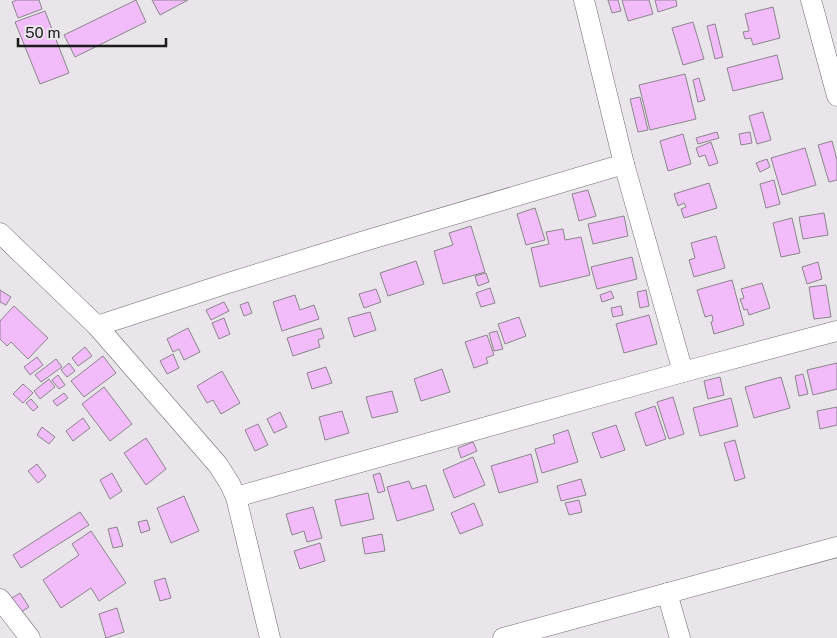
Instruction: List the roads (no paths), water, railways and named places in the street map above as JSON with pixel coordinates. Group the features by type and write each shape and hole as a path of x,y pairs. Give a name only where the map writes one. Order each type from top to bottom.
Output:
{"street":[{"path":"584,0 624,164 683,372"},
{"path":"811,0 837,96"},
{"path":"97,326 361,242 624,164"},
{"path":"0,232 97,326 218,465 236,497 270,638"},
{"path":"236,497 837,331"},
{"path":"503,638 667,594 836,552"},
{"path":"667,594 680,638"},
{"path":"0,599 30,638"}]}
